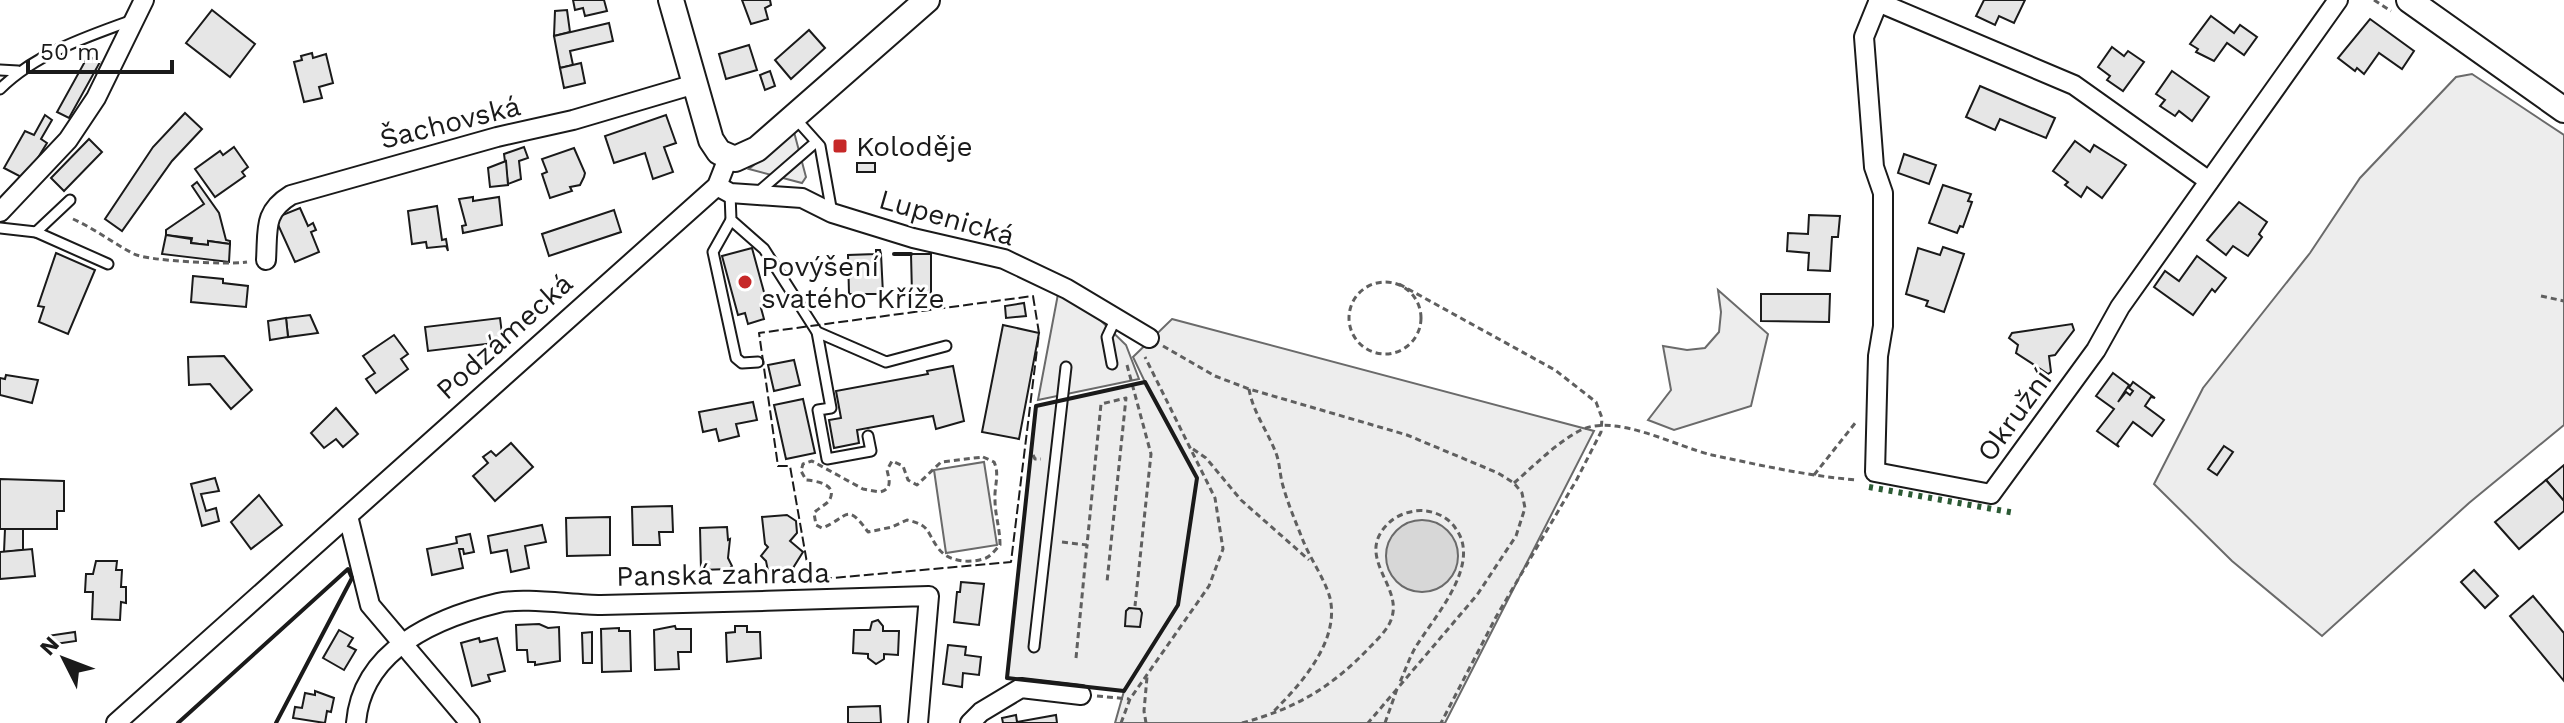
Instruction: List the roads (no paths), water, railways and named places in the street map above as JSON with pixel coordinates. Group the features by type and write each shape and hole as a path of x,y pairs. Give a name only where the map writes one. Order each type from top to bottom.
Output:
{"street":[{"path":"0,212 68,140 96,98 144,0"},
{"path":"671,0 711,140 719,152 728,158 748,155 795,118 927,0"},
{"name":"Okružní","path":"1878,1 1864,37 1874,167 1883,193 1883,326 1873,406 1875,472 1991,494 2096,350 2120,307 2338,0"},
{"path":"2409,0 2564,110"},
{"path":"1878,1 2074,85 2209,181"},
{"name":"Šachovská","path":"266,260 268,219 276,204 291,195 695,84"},
{"name":"Podzámecká","path":"116,723 723,189 728,158"},
{"name":"Lupenická","path":"723,189 753,196 802,198 832,213 913,238 1004,259 1067,289 1149,338"},
{"path":"348,516 370,605 470,723"},
{"name":"Panská zahrada","path":"401,644 447,618 502,602 597,605 929,596 918,723"},
{"path":"356,723 366,685 381,662 401,644"},
{"path":"970,723 981,712 1021,688 1081,695"}],"lane":[{"path":"0,89 18,71 68,45 134,20"},
{"path":"0,70 18,71"},
{"path":"795,118 820,146 832,213"},
{"path":"753,196 816,142"},
{"path":"723,189 731,220 764,249 817,332 831,408 818,410 827,459 871,451 868,436"},
{"path":"36,232 70,200"},
{"path":"731,220 713,252 736,358 742,363 758,362"},
{"path":"0,228 36,232 108,264"},
{"path":"1112,364 1107,337 1118,319"},
{"path":"817,332 886,362 946,346"},
{"path":"1034,647 1066,367"}],"place":[{"name":"Koloděje","path":"840,146"},
{"name":"Povýšení svatého Kříže","path":"745,282"}]}
